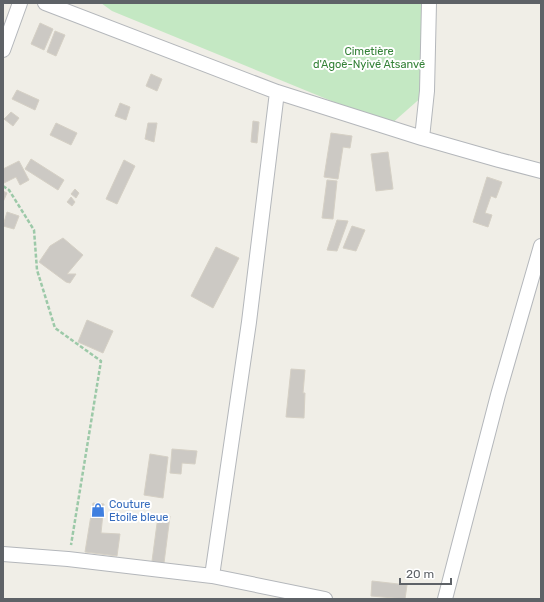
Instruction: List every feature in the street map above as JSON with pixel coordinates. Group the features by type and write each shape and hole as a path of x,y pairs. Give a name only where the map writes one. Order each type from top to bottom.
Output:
{"street":[{"path":"3,50 20,3"},
{"path":"44,3 277,92 422,138 541,171"},
{"path":"422,138 426,91 429,3"},
{"path":"212,576 250,322 277,92"},
{"path":"445,599 498,395 541,246"},
{"path":"3,554 68,559 212,576 325,599"}],"path":[{"path":"3,186 9,190 34,230 38,270 55,328 101,361 68,559"}],"green space":[{"name":"Cimetière d'Agoè-Nyivé Atsanvé","path":"101,3 426,3 424,95 390,125 112,11"}],"building":[{"path":"40,23 53,29 44,50 31,44"},
{"path":"55,31 65,35 56,56 47,52"},
{"path":"151,74 162,79 157,91 146,86"},
{"path":"17,90 39,100 35,110 12,99"},
{"path":"120,103 130,107 126,120 115,116"},
{"path":"11,112 19,118 13,126 4,119"},
{"path":"253,121 259,122 257,143 251,142"},
{"path":"56,123 77,133 71,145 50,135"},
{"path":"148,123 157,123 154,142 145,139"},
{"path":"331,133 352,136 350,148 343,147 338,179 324,177"},
{"path":"388,152 393,189 376,191 371,154"},
{"path":"31,159 64,180 58,190 25,169"},
{"path":"124,160 135,166 117,204 106,199"},
{"path":"19,161 29,180 20,185 16,177 4,183 3,169"},
{"path":"487,177 502,182 496,198 491,196 485,213 492,215 488,227 473,222"},
{"path":"327,180 337,181 333,219 322,218"},
{"path":"75,189 79,193 76,198 71,194"},
{"path":"3,191 7,193 3,202"},
{"path":"71,197 75,202 72,206 67,202"},
{"path":"7,212 19,216 14,229 3,226"},
{"path":"337,220 348,221 337,251 327,250"},
{"path":"352,226 365,230 356,251 343,248"},
{"path":"63,238 83,255 67,274 76,274 70,283 66,282 39,262 50,246"},
{"path":"216,247 239,258 213,308 191,296"},
{"path":"87,320 113,331 103,353 78,342"},
{"path":"291,369 305,370 303,393 305,393 304,418 286,417"},
{"path":"172,449 197,451 195,464 182,463 181,474 170,473"},
{"path":"150,454 168,457 163,498 144,495"},
{"path":"93,503 104,504 101,533 120,534 117,556 85,552"},
{"path":"158,516 170,516 164,563 152,561"},
{"path":"372,581 407,585 405,599 371,596"}],"place":[{"name":"Couture Etoile bleue","path":"98,510"}]}
